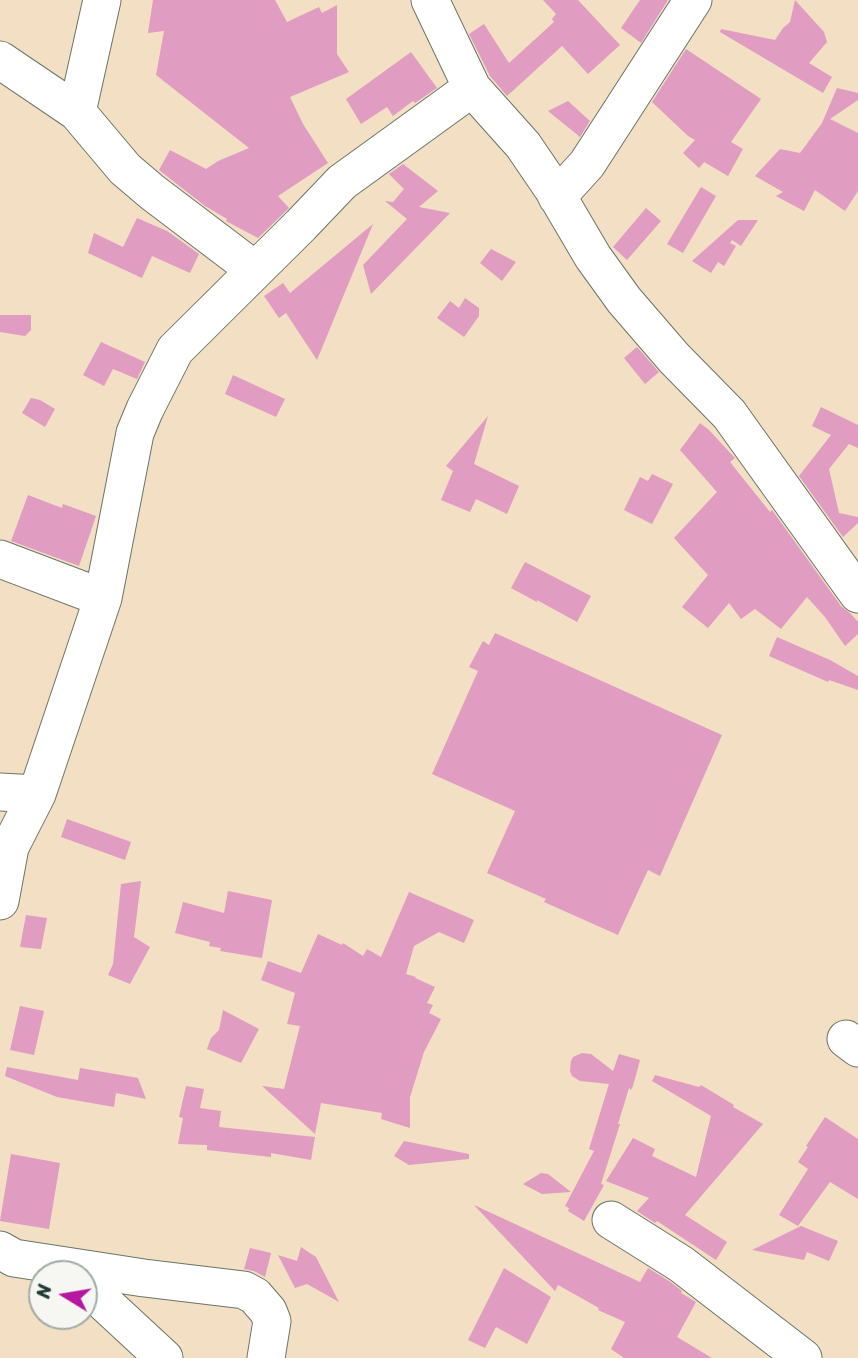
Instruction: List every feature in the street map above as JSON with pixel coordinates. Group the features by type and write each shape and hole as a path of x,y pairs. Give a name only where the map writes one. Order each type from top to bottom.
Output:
{"street":[{"path":"77,112 102,0"},
{"path":"430,0 472,88 523,145 593,257 624,300 674,358 729,414 858,594"},
{"path":"557,197 587,164 693,0"},
{"path":"0,60 77,112 125,169 255,270"},
{"path":"0,901 10,846 37,794 103,598 135,433 175,350 342,182 472,88"},
{"path":"0,559 103,598"},
{"path":"0,792 37,794"},
{"path":"611,1220 681,1264 803,1358"},
{"path":"5,1257 244,1290 255,1296 268,1311 272,1321 266,1358"},
{"path":"98,1297 164,1358"}],"building":[{"path":"153,0 275,0 287,22 319,7 322,13 337,5 337,54 349,72 290,97 303,124 328,163 278,196 289,208 258,238 226,221 227,219 205,206 159,170 170,150 206,169 249,148 156,75 164,31 148,33"},
{"path":"543,0 578,0 620,45 588,74 562,46 507,96 490,76 469,34 484,24 509,63 554,22 552,19 556,14"},
{"path":"640,0 668,0 641,43 621,28"},
{"path":"795,0 824,32 827,42 809,63 832,77 823,93 720,32 721,29 775,40 790,22"},
{"path":"686,49 761,99 731,142 743,149 728,176 704,162 699,168 683,153 695,140 652,102"},
{"path":"411,52 437,88 393,116 387,107 361,124 346,99"},
{"path":"837,88 858,93 858,100 830,119 858,133 858,191 845,211 815,190 804,211 776,196 783,192 755,176 780,149 800,153 822,123"},
{"path":"568,101 590,121 580,137 548,111"},
{"path":"403,164 438,191 419,207 450,213 371,294 363,265 407,219 385,201 393,202 404,189 389,174"},
{"path":"701,187 716,196 683,253 667,244"},
{"path":"646,208 661,221 627,260 613,247"},
{"path":"137,218 167,231 199,254 190,273 152,256 142,278 88,253 94,233 123,247"},
{"path":"738,220 758,220 741,246 732,240 730,243 736,246 724,266 718,262 711,273 692,261"},
{"path":"373,224 317,360 286,313 279,318 264,296 283,283 290,293"},
{"path":"491,249 516,262 502,281 480,263"},
{"path":"465,298 479,308 479,316 464,337 437,318 450,301 459,308"},
{"path":"0,315 31,315 31,330 25,336 0,332"},
{"path":"101,342 145,362 137,379 113,369 104,386 83,375"},
{"path":"637,347 659,372 645,384 624,358"},
{"path":"233,375 285,399 276,417 225,394"},
{"path":"31,398 55,409 45,427 22,413"},
{"path":"821,407 858,425 858,448 849,444 829,469 839,513 858,517 858,523 843,537 799,476 831,435 812,426"},
{"path":"488,416 474,464 519,486 507,514 476,499 470,512 441,500 453,471 446,466"},
{"path":"700,423 735,458 730,462 770,512 772,510 841,606 858,622 858,634 845,646 807,597 781,629 755,609 741,619 729,603 708,628 682,607 708,575 674,538 717,492 680,450"},
{"path":"652,474 673,484 652,524 624,510 640,477 648,481"},
{"path":"28,495 62,508 63,504 96,516 79,566 11,541"},
{"path":"525,562 591,596 577,622 511,588"},
{"path":"495,633 722,735 660,876 648,870 618,935 487,873 515,811 432,774 478,671 469,667 483,641 489,645"},
{"path":"777,637 830,660 858,676 858,690 829,680 828,682 769,656"},
{"path":"67,819 131,842 125,860 61,837"},
{"path":"141,881 134,937 150,947 130,984 108,975 113,964 121,884"},
{"path":"228,891 272,900 262,958 220,951 221,948 209,946 210,942 175,933 183,902 224,913"},
{"path":"409,892 474,920 464,943 439,932 414,946 406,974 435,987 427,1003 433,1005 429,1013 441,1019 424,1052 410,1097 410,1128 381,1119 382,1113 321,1103 315,1134 262,1086 284,1089 300,1026 287,1024 295,993 261,980 268,961 301,973 318,934 342,945 343,943 363,956 367,949 381,957"},
{"path":"26,915 47,918 41,949 20,947"},
{"path":"20,1006 44,1011 34,1055 10,1050"},
{"path":"223,1010 259,1029 241,1063 207,1049 211,1038 219,1030"},
{"path":"582,1053 591,1054 613,1071 619,1054 640,1060 618,1124 601,1184 604,1185 584,1221 565,1206 594,1151 589,1149 609,1084 580,1081 572,1076 571,1061"},
{"path":"7,1067 78,1080 80,1068 138,1078 146,1099 116,1093 114,1107 57,1097 5,1076"},
{"path":"655,1075 699,1087 701,1085 763,1124 685,1215 727,1242 716,1260 637,1211 649,1198 606,1181 633,1138 655,1149 652,1156 696,1177 711,1116 652,1081"},
{"path":"186,1086 204,1089 200,1108 221,1111 219,1127 315,1137 311,1160 271,1153 271,1157 207,1150 207,1145 178,1144 183,1118 179,1117"},
{"path":"825,1117 858,1139 858,1199 830,1182 798,1226 779,1215 808,1169 798,1162"},
{"path":"404,1141 469,1154 469,1159 409,1165 394,1156"},
{"path":"11,1154 60,1163 49,1229 0,1221"},
{"path":"541,1173 548,1174 571,1192 542,1194 523,1184"},
{"path":"474,1205 640,1282 648,1268 669,1281 682,1291 681,1293 696,1302 677,1337 712,1358 624,1358 611,1349 625,1322 598,1310 599,1308 558,1285 555,1291"},
{"path":"801,1226 838,1241 829,1261 807,1252 804,1260 752,1250"},
{"path":"301,1247 316,1257 339,1302 307,1284 295,1288 278,1255 297,1261"},
{"path":"250,1248 271,1253 265,1277 244,1269"},
{"path":"504,1268 551,1297 527,1344 496,1327 485,1348 468,1340"}]}
